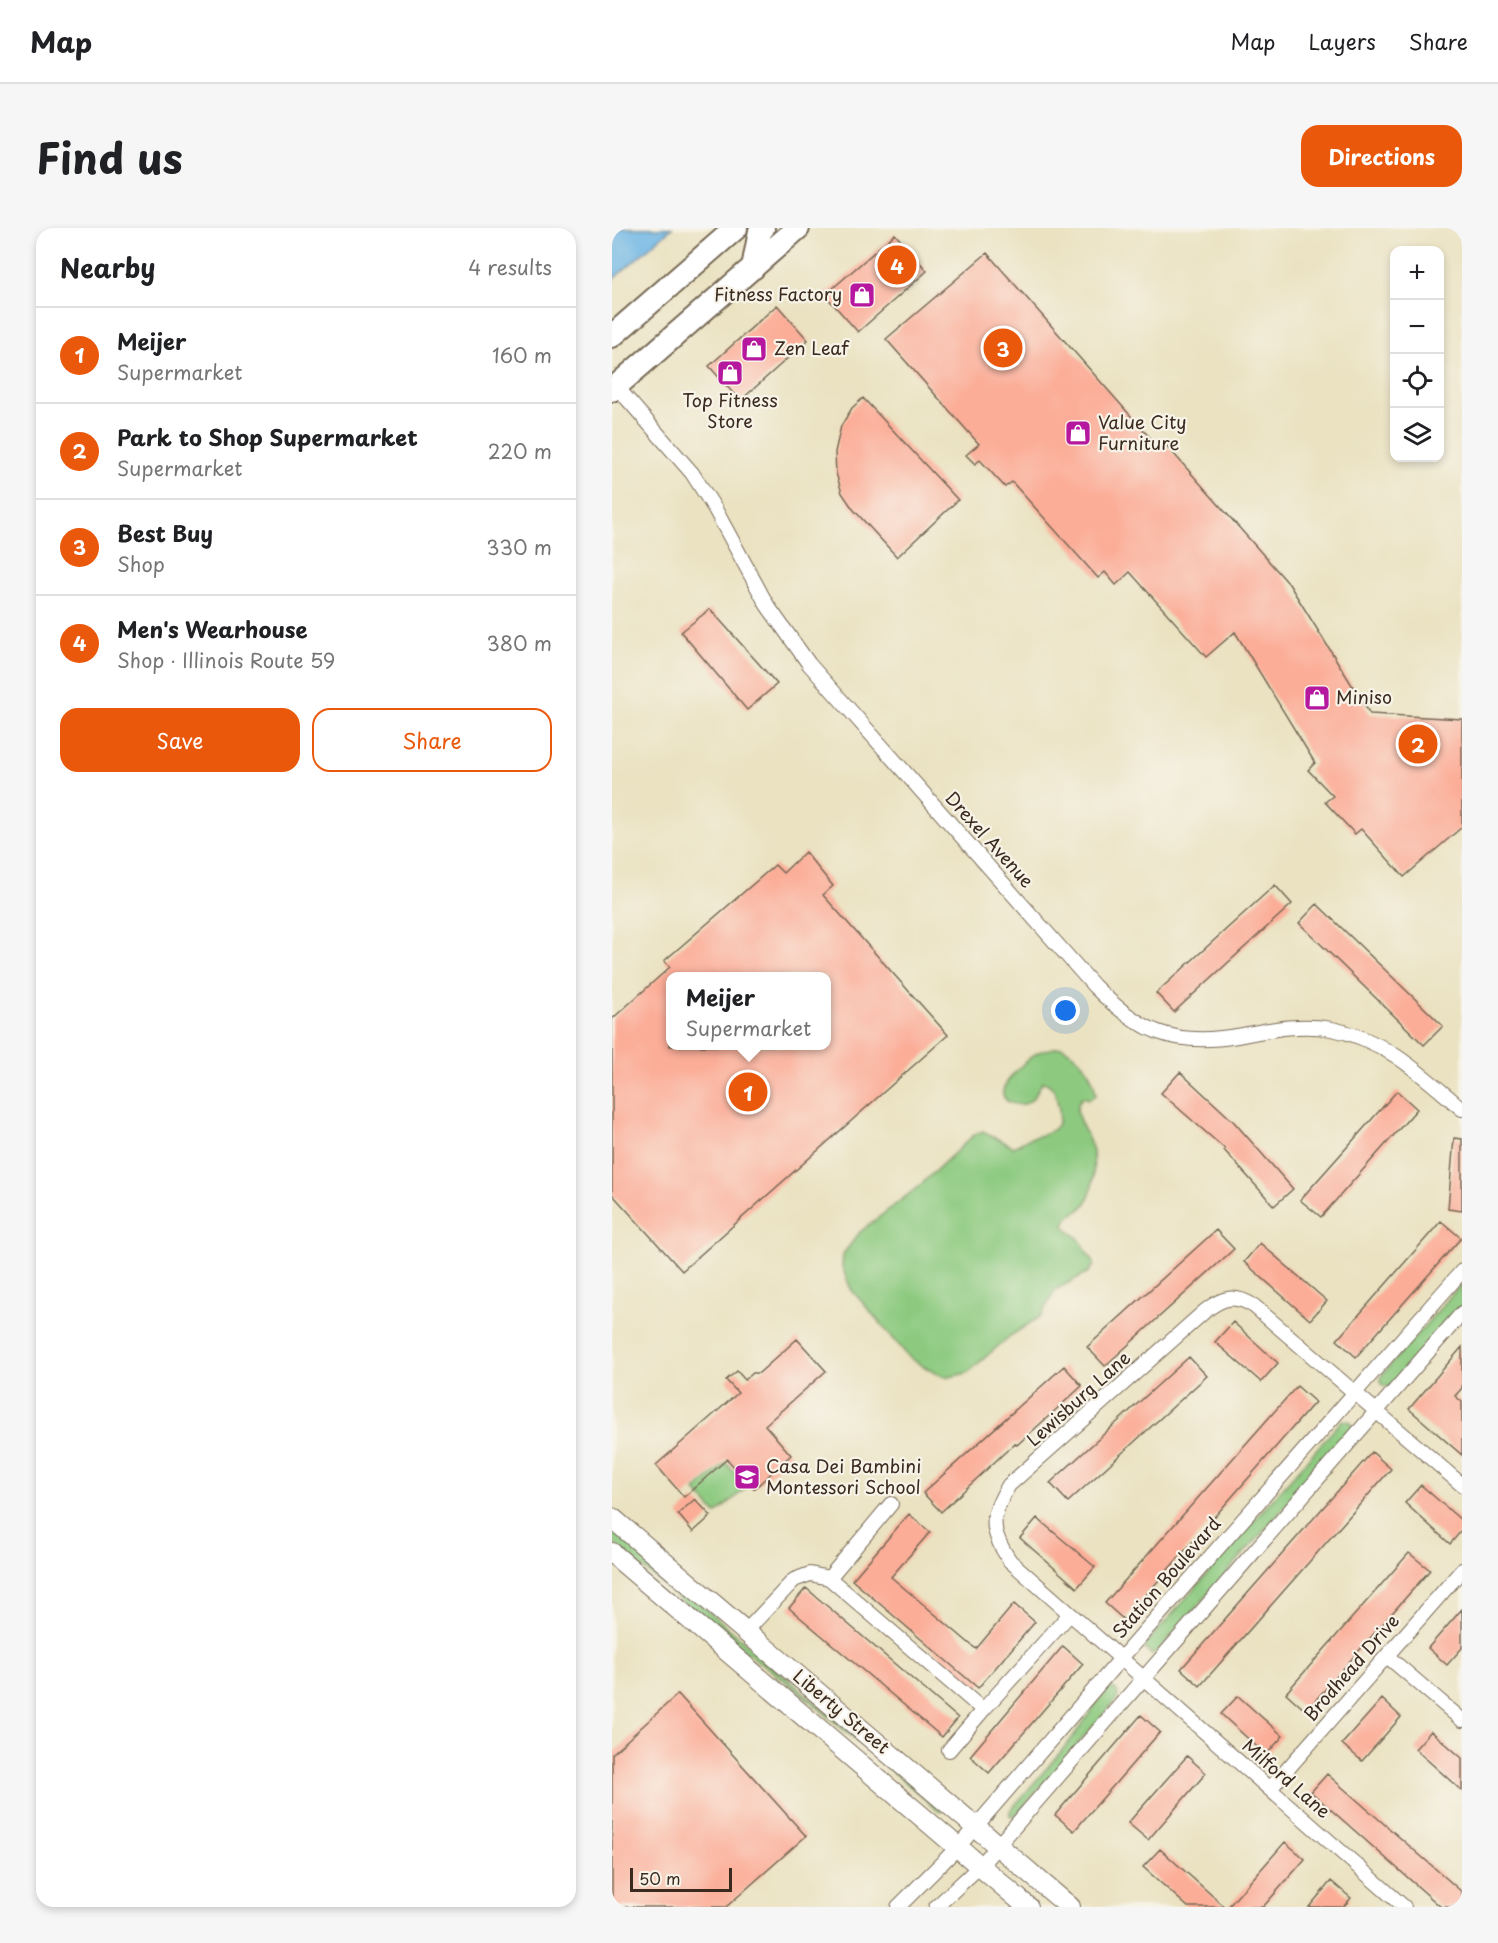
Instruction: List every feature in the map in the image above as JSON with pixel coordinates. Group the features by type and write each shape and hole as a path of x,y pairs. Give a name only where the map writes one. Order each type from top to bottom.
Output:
{"main road":[{"path":"612,336 736,228"},
{"path":"753,268 760,231 764,228"},
{"path":"614,388 798,228"}],"street":[{"name":"Drexel Avenue","path":"614,388 699,483 721,519 766,605 809,664 1114,1006 1132,1020 1176,1038 1208,1040 1272,1028 1334,1029 1366,1039 1390,1051 1420,1072 1462,1109"},
{"name":"Station Boulevard","path":"898,1907 976,1827 1121,1658 1462,1272"},
{"name":"Lewisburg Lane","path":"1121,1658 1010,1561 998,1543 993,1522 998,1503 1010,1485 1217,1302 1230,1298 1242,1299 1254,1306 1376,1410"},
{"path":"936,1907 980,1866 1462,1313"},
{"path":"1376,1410 1462,1485"},
{"path":"829,1578 891,1504"},
{"name":"Liberty Street","path":"612,1518 1070,1907"},
{"name":"Liberty Street","path":"612,1553 1028,1907"},
{"name":"Brodhead Drive","path":"1270,1789 1462,1570"},
{"path":"746,1632 794,1580 810,1574 829,1578 983,1710"},
{"path":"949,1750 1070,1614"},
{"path":"1387,1656 1462,1720"},
{"name":"Milford Lane","path":"1121,1658 1404,1907"}],"green space":[{"path":"1062,1047 1085,1067 1096,1095 1089,1099 1083,1097 1077,1110 1092,1146 1091,1189 1087,1202 1080,1210 1067,1218 1064,1225 1081,1242 1094,1265 1089,1272 1055,1290 1041,1316 1010,1336 967,1373 949,1377 938,1374 909,1357 851,1289 842,1267 843,1254 860,1232 919,1186 975,1134 983,1131 1013,1147 1053,1130 1057,1126 1060,1115 1054,1091 1049,1084 1043,1082 1032,1099 1023,1104 1007,1101 1003,1094 1011,1077 1029,1059 1042,1051"},
{"path":"1462,1283 1462,1305 1393,1385 1388,1387 1381,1384 1381,1376"},
{"path":"1342,1420 1351,1422 1353,1429 1159,1650 1152,1655 1145,1649 1147,1643"},
{"path":"726,1463 747,1487 716,1514 695,1490"},
{"path":"612,1529 942,1810 940,1812 797,1690 707,1623 612,1542"},
{"path":"1115,1689 1118,1694 1117,1699 1016,1815 1010,1816 1010,1811 1070,1741 1106,1690"}],"water":[{"path":"621,228 672,228 612,280 612,236"}],"building":[{"path":"895,234 927,271 858,332 825,295"},
{"path":"987,253 1160,449 1166,445 1289,584 1370,714 1462,719 1462,827 1404,877 1361,829 1355,834 1325,802 1333,796 1308,770 1315,763 1235,632 1206,657 1130,572 1116,585 1105,572 1098,578 1012,482 1005,487 980,460 975,464 966,455 979,444 886,339"},
{"path":"777,305 808,340 740,401 709,366"},
{"path":"863,398 958,500 897,557 853,509 842,493 836,473 835,452 841,426 852,408"},
{"path":"710,609 777,684 747,710 681,632"},
{"path":"805,852 833,886 823,895 948,1035 682,1271 612,1194 612,1019 670,967 664,961 775,865 783,873"},
{"path":"1275,885 1292,904 1174,1012 1156,993"},
{"path":"1317,904 1443,1026 1424,1045 1299,923"},
{"path":"1180,1072 1234,1122 1293,1189 1274,1206 1225,1149 1161,1093"},
{"path":"1397,1091 1417,1109 1321,1217 1300,1200"},
{"path":"1454,1138 1462,1139 1462,1211 1448,1209"},
{"path":"1441,1221 1461,1238 1356,1357 1337,1340"},
{"path":"1216,1230 1234,1249 1105,1366 1087,1347"},
{"path":"1260,1243 1327,1301 1310,1320 1244,1262"},
{"path":"1233,1322 1278,1363 1261,1382 1215,1342"},
{"path":"797,1339 826,1371 765,1425 791,1455 754,1489 727,1459 684,1497 656,1465 738,1393 726,1380 737,1371 745,1380 753,1373 759,1373"},
{"path":"1462,1347 1462,1388 1455,1396 1462,1402 1462,1455 1409,1409"},
{"path":"1189,1357 1207,1376 1068,1502 1050,1483"},
{"path":"1064,1366 1082,1386 1017,1445 1015,1443 941,1512 923,1493"},
{"path":"1297,1386 1315,1402 1124,1620 1105,1603"},
{"path":"1372,1452 1391,1469 1200,1686 1181,1669"},
{"path":"1421,1485 1462,1521 1462,1530 1450,1544 1405,1503"},
{"path":"695,1499 711,1516 693,1532 678,1514"},
{"path":"909,1514 930,1532 891,1577 976,1649 1014,1604 1035,1622 978,1688 852,1580"},
{"path":"1037,1518 1095,1567 1077,1588 1020,1538"},
{"path":"1409,1553 1430,1570 1306,1711 1286,1693"},
{"path":"806,1588 958,1718 942,1737 789,1608"},
{"path":"1462,1609 1462,1648 1447,1665 1428,1648"},
{"path":"1063,1646 1083,1664 989,1773 970,1756"},
{"path":"678,1694 806,1836 726,1907 612,1907 612,1754"},
{"path":"1238,1696 1283,1736 1266,1755 1221,1714"},
{"path":"1382,1699 1401,1717 1362,1761 1342,1744"},
{"path":"1141,1715 1160,1732 1074,1831 1055,1815"},
{"path":"1431,1731 1462,1758 1462,1791 1415,1749"},
{"path":"1187,1756 1206,1773 1148,1840 1128,1823"},
{"path":"1327,1774 1462,1892 1462,1907 1441,1907 1311,1792"},
{"path":"1285,1842 1305,1859 1263,1907 1228,1907"},
{"path":"1160,1849 1225,1907 1188,1907 1143,1867"},
{"path":"1331,1881 1351,1898 1343,1907 1309,1907"}],"place":[{"name":"Men's Wearhouse","path":"897,265"},
{"name":"Fitness Factory","path":"862,295"},
{"name":"Best Buy","path":"1003,348"},
{"name":"Zen Leaf","path":"754,349"},
{"name":"Top Fitness Store","path":"730,373"},
{"name":"Value City Furniture","path":"1078,433"},
{"name":"Miniso","path":"1317,698"},
{"name":"Park to Shop Supermarket","path":"1418,744"},
{"name":"Meijer","path":"748,1092"},
{"name":"Casa Dei Bambini Montessori School","path":"747,1477"}]}
